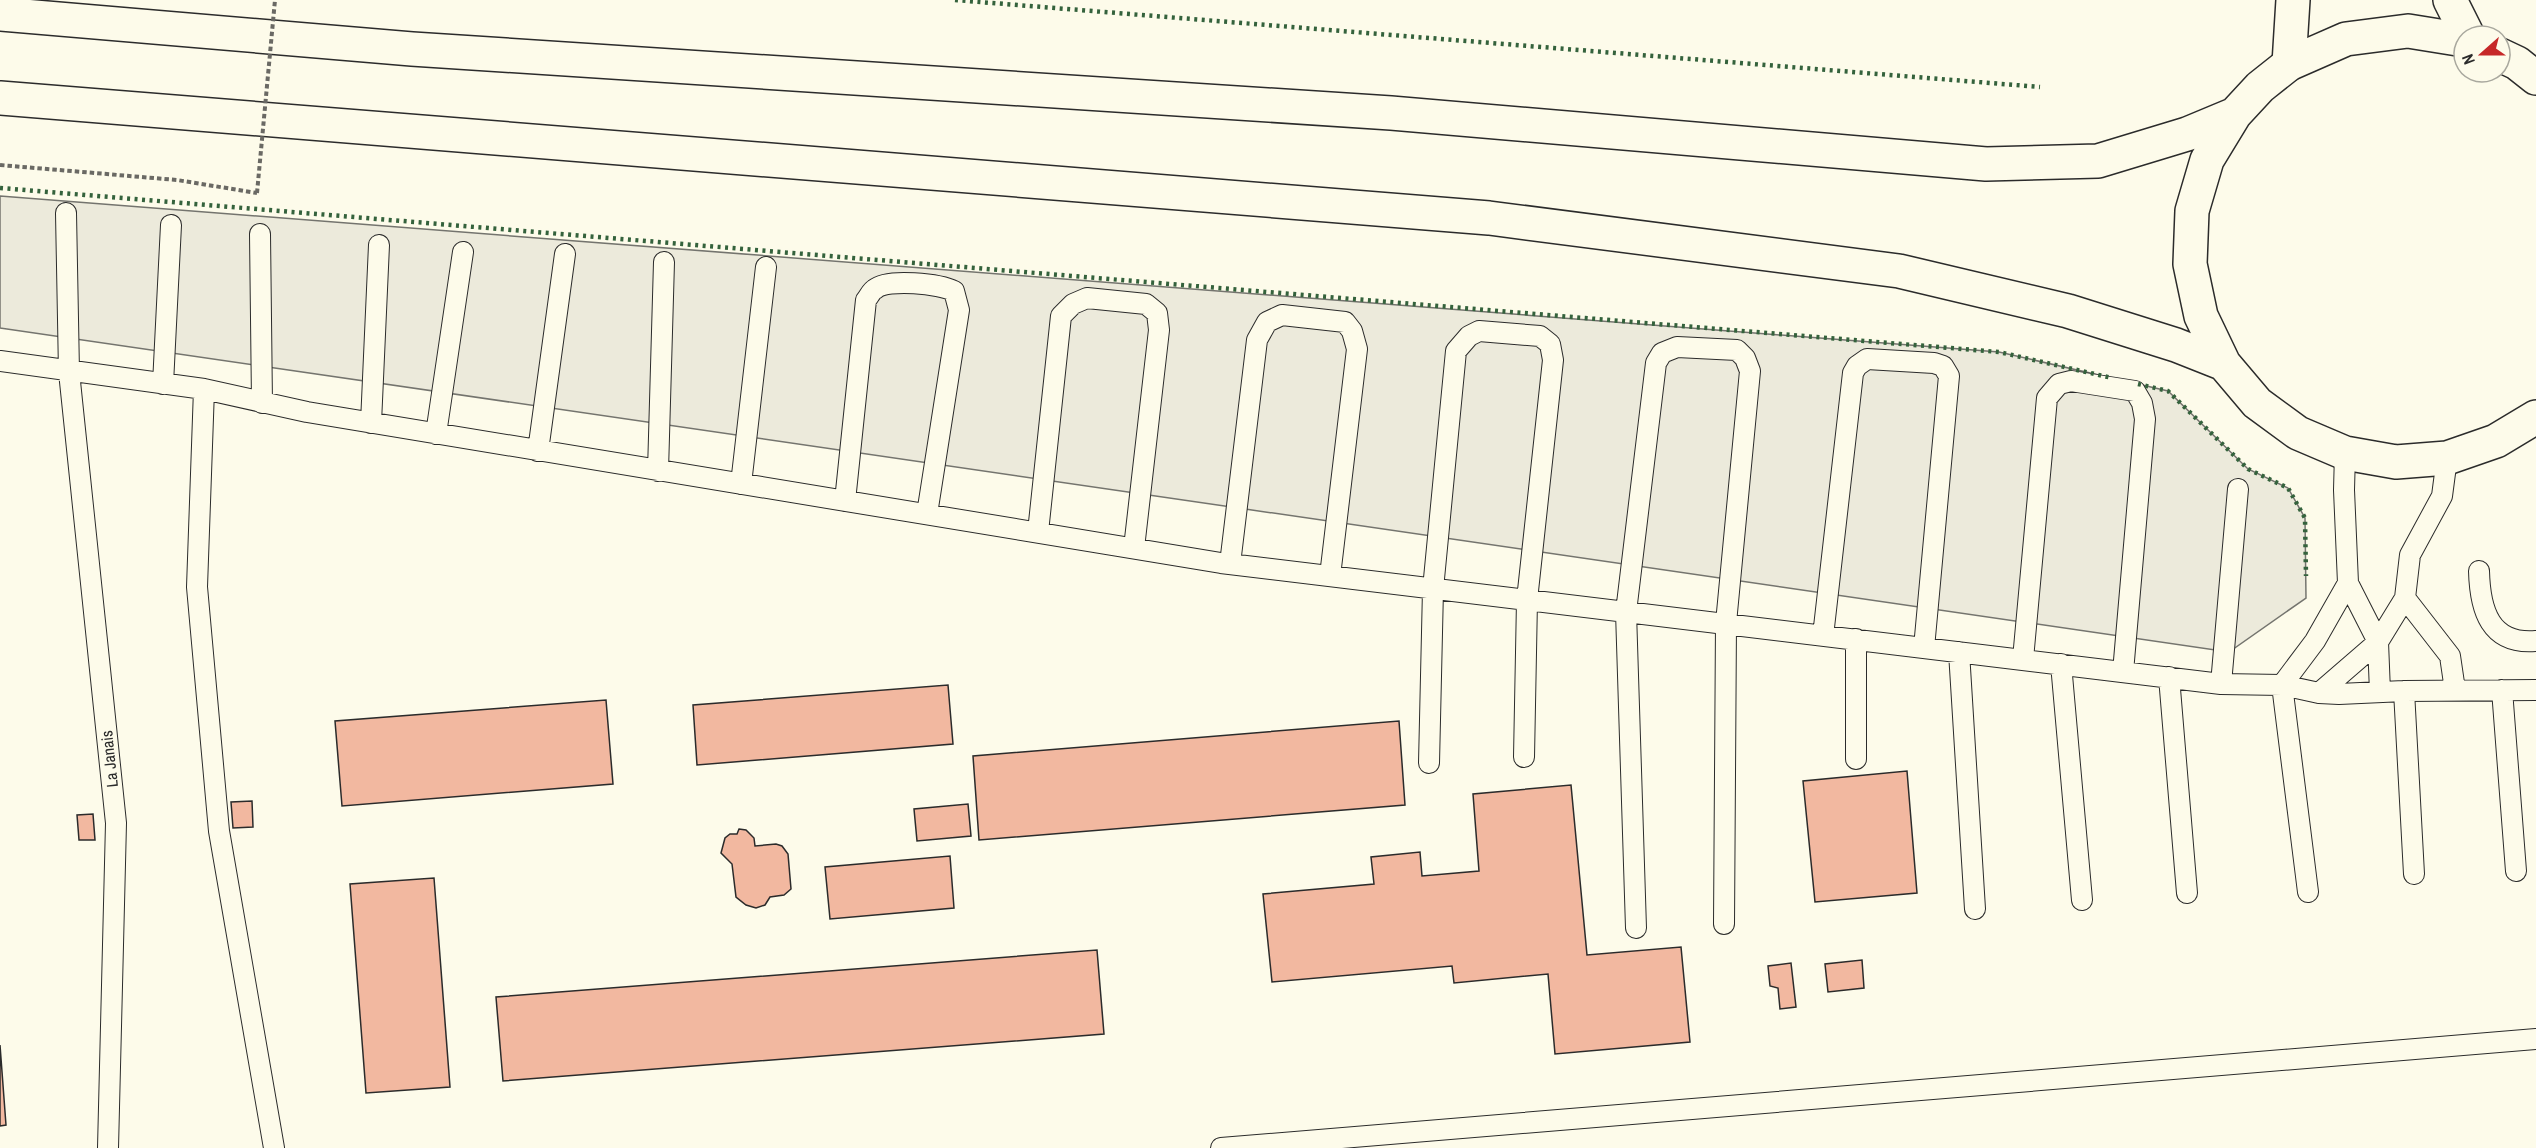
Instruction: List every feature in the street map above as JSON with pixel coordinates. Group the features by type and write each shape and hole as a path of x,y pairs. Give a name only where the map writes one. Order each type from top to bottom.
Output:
{"main road":[{"path":"2289,64 2293,0"},
{"path":"2450,0 2462,24"},
{"path":"0,14 412,49 1391,112 1986,164 2098,161 2187,134 2235,114"},
{"path":"2452,38 2408,31 2346,39 2289,64 2260,87 2235,114 2207,160 2192,211 2190,264 2201,316 2224,364 2257,403 2298,433 2344,453 2396,462 2447,458 2496,441 2536,417"},
{"path":"2512,61 2536,78"},
{"path":"0,98 1489,218 1899,271 2068,311 2176,345 2224,364"}],"lane":[{"name":"La Janais","path":"66,213 69,372 116,824 108,1148"},
{"path":"163,384 171,225"},
{"path":"260,234 262,403"},
{"path":"371,423 379,245"},
{"path":"436,434 463,252"},
{"path":"538,451 565,254"},
{"path":"658,471 664,262"},
{"path":"741,484 766,267"},
{"path":"845,501 866,300 875,288 889,283 944,286 954,291 959,310 927,514"},
{"path":"1038,532 1062,316 1072,304 1087,298 1146,304 1157,313 1159,330 1134,549"},
{"path":"1230,564 1257,340 1267,322 1282,315 1345,322 1352,331 1357,349 1330,576"},
{"path":"1429,763 1433,589 1456,351 1469,336 1479,331 1540,336 1550,344 1553,360 1527,600 1524,757"},
{"path":"1636,928 1626,612 1656,363 1662,353 1677,347 1737,350 1745,358 1750,371 1726,624 1724,924"},
{"path":"1823,636 1853,373 1857,366 1867,359 1934,363 1942,366 1949,376 1924,648"},
{"path":"0,361 204,389 262,403 371,423 1230,564 2221,684 2282,685 2319,693 2536,690"},
{"path":"2023,659 2047,398 2059,384 2071,381 2135,391 2142,403 2145,419 2123,672"},
{"path":"204,389 197,586 219,831 274,1148"},
{"path":"2344,453 2348,583 2378,642 2380,692"},
{"path":"2319,693 2378,642 2405,598 2410,555 2442,496 2447,458"},
{"path":"2221,684 2238,489"},
{"path":"2479,572 2480,597 2492,627 2520,642 2536,641"},
{"path":"2308,892 2282,685 2315,641 2348,583"},
{"path":"2405,598 2450,656 2455,690"},
{"path":"1856,639 1856,759"},
{"path":"1959,652 1975,909"},
{"path":"2061,664 2082,900"},
{"path":"2169,677 2187,893"},
{"path":"2502,690 2516,871"},
{"path":"2404,691 2414,874"},
{"path":"1221,1148 2536,1040"}],"path":[{"path":"0,165 177,180 257,193 275,0"}],"shaded area":[{"path":"0,196 1999,352 2168,391 2248,469 2288,488 2305,518 2306,598 2229,652 0,328"}],"building":[{"path":"948,685 953,744 697,765 693,705"},
{"path":"606,700 613,784 342,806 335,721"},
{"path":"1399,721 1405,805 979,840 973,756"},
{"path":"1907,771 1917,893 1815,902 1803,781"},
{"path":"1571,785 1587,955 1681,947 1690,1042 1555,1054 1548,974 1454,983 1452,966 1272,982 1263,894 1374,884 1371,857 1420,852 1422,876 1479,871 1473,794"},
{"path":"252,801 253,827 233,828 231,802"},
{"path":"968,804 971,836 917,841 914,809"},
{"path":"93,814 95,840 79,840 77,815"},
{"path":"739,829 746,830 754,838 755,846 776,844 782,846 788,854 791,889 784,895 770,897 765,905 756,908 746,905 736,897 732,864 721,853 725,838 730,834 737,834"},
{"path":"950,856 954,908 830,919 825,867"},
{"path":"434,878 450,1087 366,1093 350,884"},
{"path":"1097,950 1104,1034 503,1081 496,997"},
{"path":"1862,960 1864,988 1828,992 1825,964"},
{"path":"1791,963 1796,1007 1780,1009 1778,988 1770,986 1768,966"},
{"path":"0,1045 6,1125 0,1126"}],"hedge":[{"path":"955,0 2040,87"},
{"path":"0,188 1999,352 2112,378"},
{"path":"2138,384 2168,391 2248,469 2288,488 2305,518 2306,576"}]}
